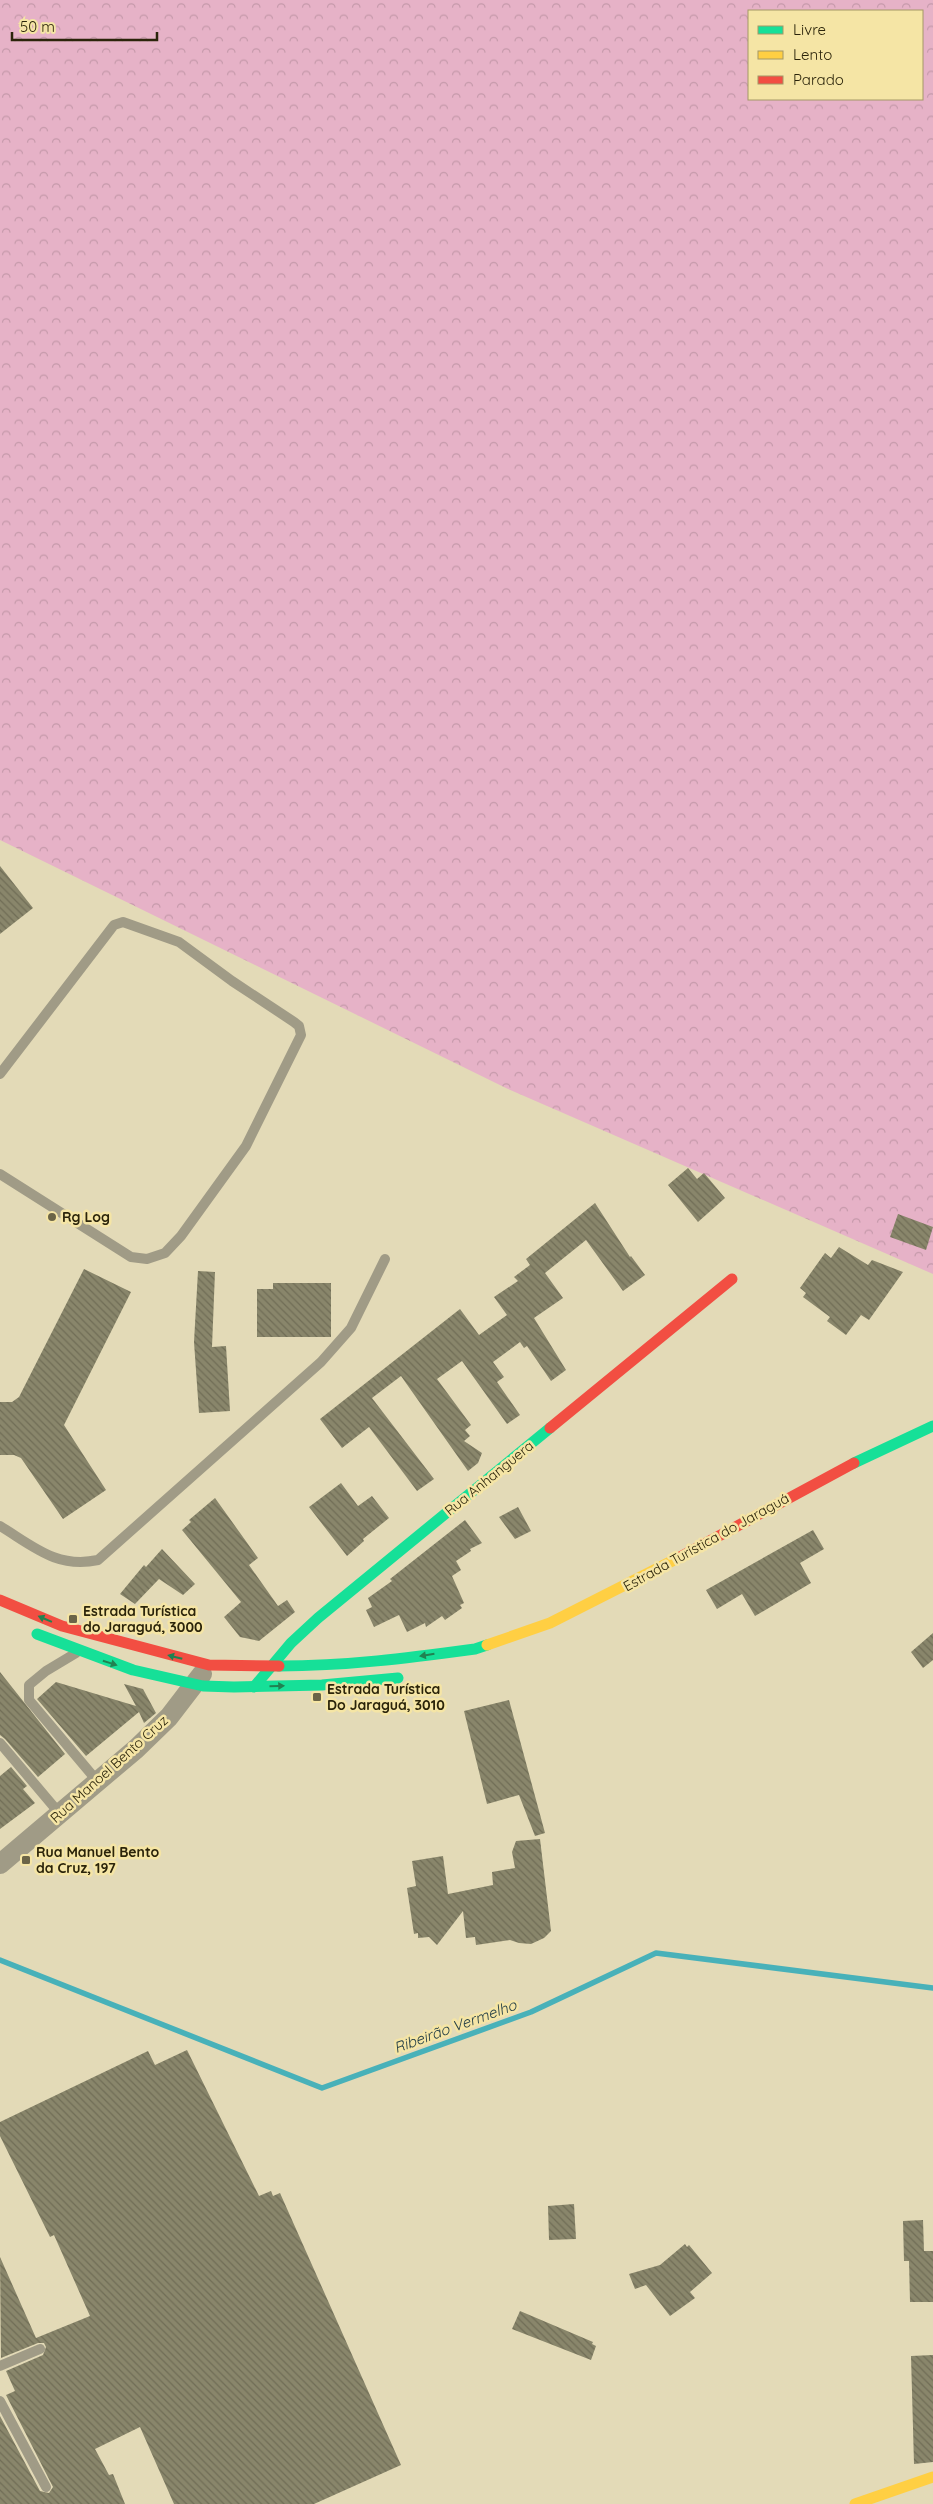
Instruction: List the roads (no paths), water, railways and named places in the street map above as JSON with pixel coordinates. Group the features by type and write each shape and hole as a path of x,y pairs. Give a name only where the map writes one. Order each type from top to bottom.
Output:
{"main road":[{"name":"Rua Anhanguera","path":"254,1687 270,1666 318,1618 732,1279"},
{"name":"Estrada Turística do Jaraguá","path":"0,1600 62,1626 209,1665 335,1666 383,1662 476,1649 550,1623 723,1535 828,1474 933,1426"},
{"path":"28,1630 78,1652 127,1669 194,1685 254,1687 358,1684 407,1676"},
{"name":"Estrada Turística do Jaraguá","path":"454,1663 476,1649"},
{"path":"855,2504 933,2477"}],"street":[{"name":"Rua Manoel Bento Cruz","path":"0,1864 98,1782 169,1717 209,1665"}],"lane":[{"path":"0,1074 114,925 123,922 179,942 232,981 294,1022 299,1026 301,1035 246,1146 216,1190 165,1253 147,1259 131,1257 0,1174"},
{"path":"0,1526 50,1557 82,1564 98,1560 321,1362 351,1328 385,1259"},
{"path":"78,1652 46,1671 29,1685 29,1700 98,1782"},
{"path":"0,1743 60,1814"},
{"path":"0,2366 40,2349"},
{"path":"0,2401 46,2487"}],"waterway":[{"name":"Ribeirão Vermelho","path":"0,1960 322,2088 531,2012 656,1953 933,1988"}],"place":[{"name":"Rg Log","path":"52,1217"},
{"name":"Estrada Turística do Jaraguá, 3000","path":"73,1619"},
{"name":"Estrada Turística Do Jaraguá, 3010","path":"317,1697"},
{"name":"Rua Manuel Bento da Cruz, 197","path":"26,1860"}]}
